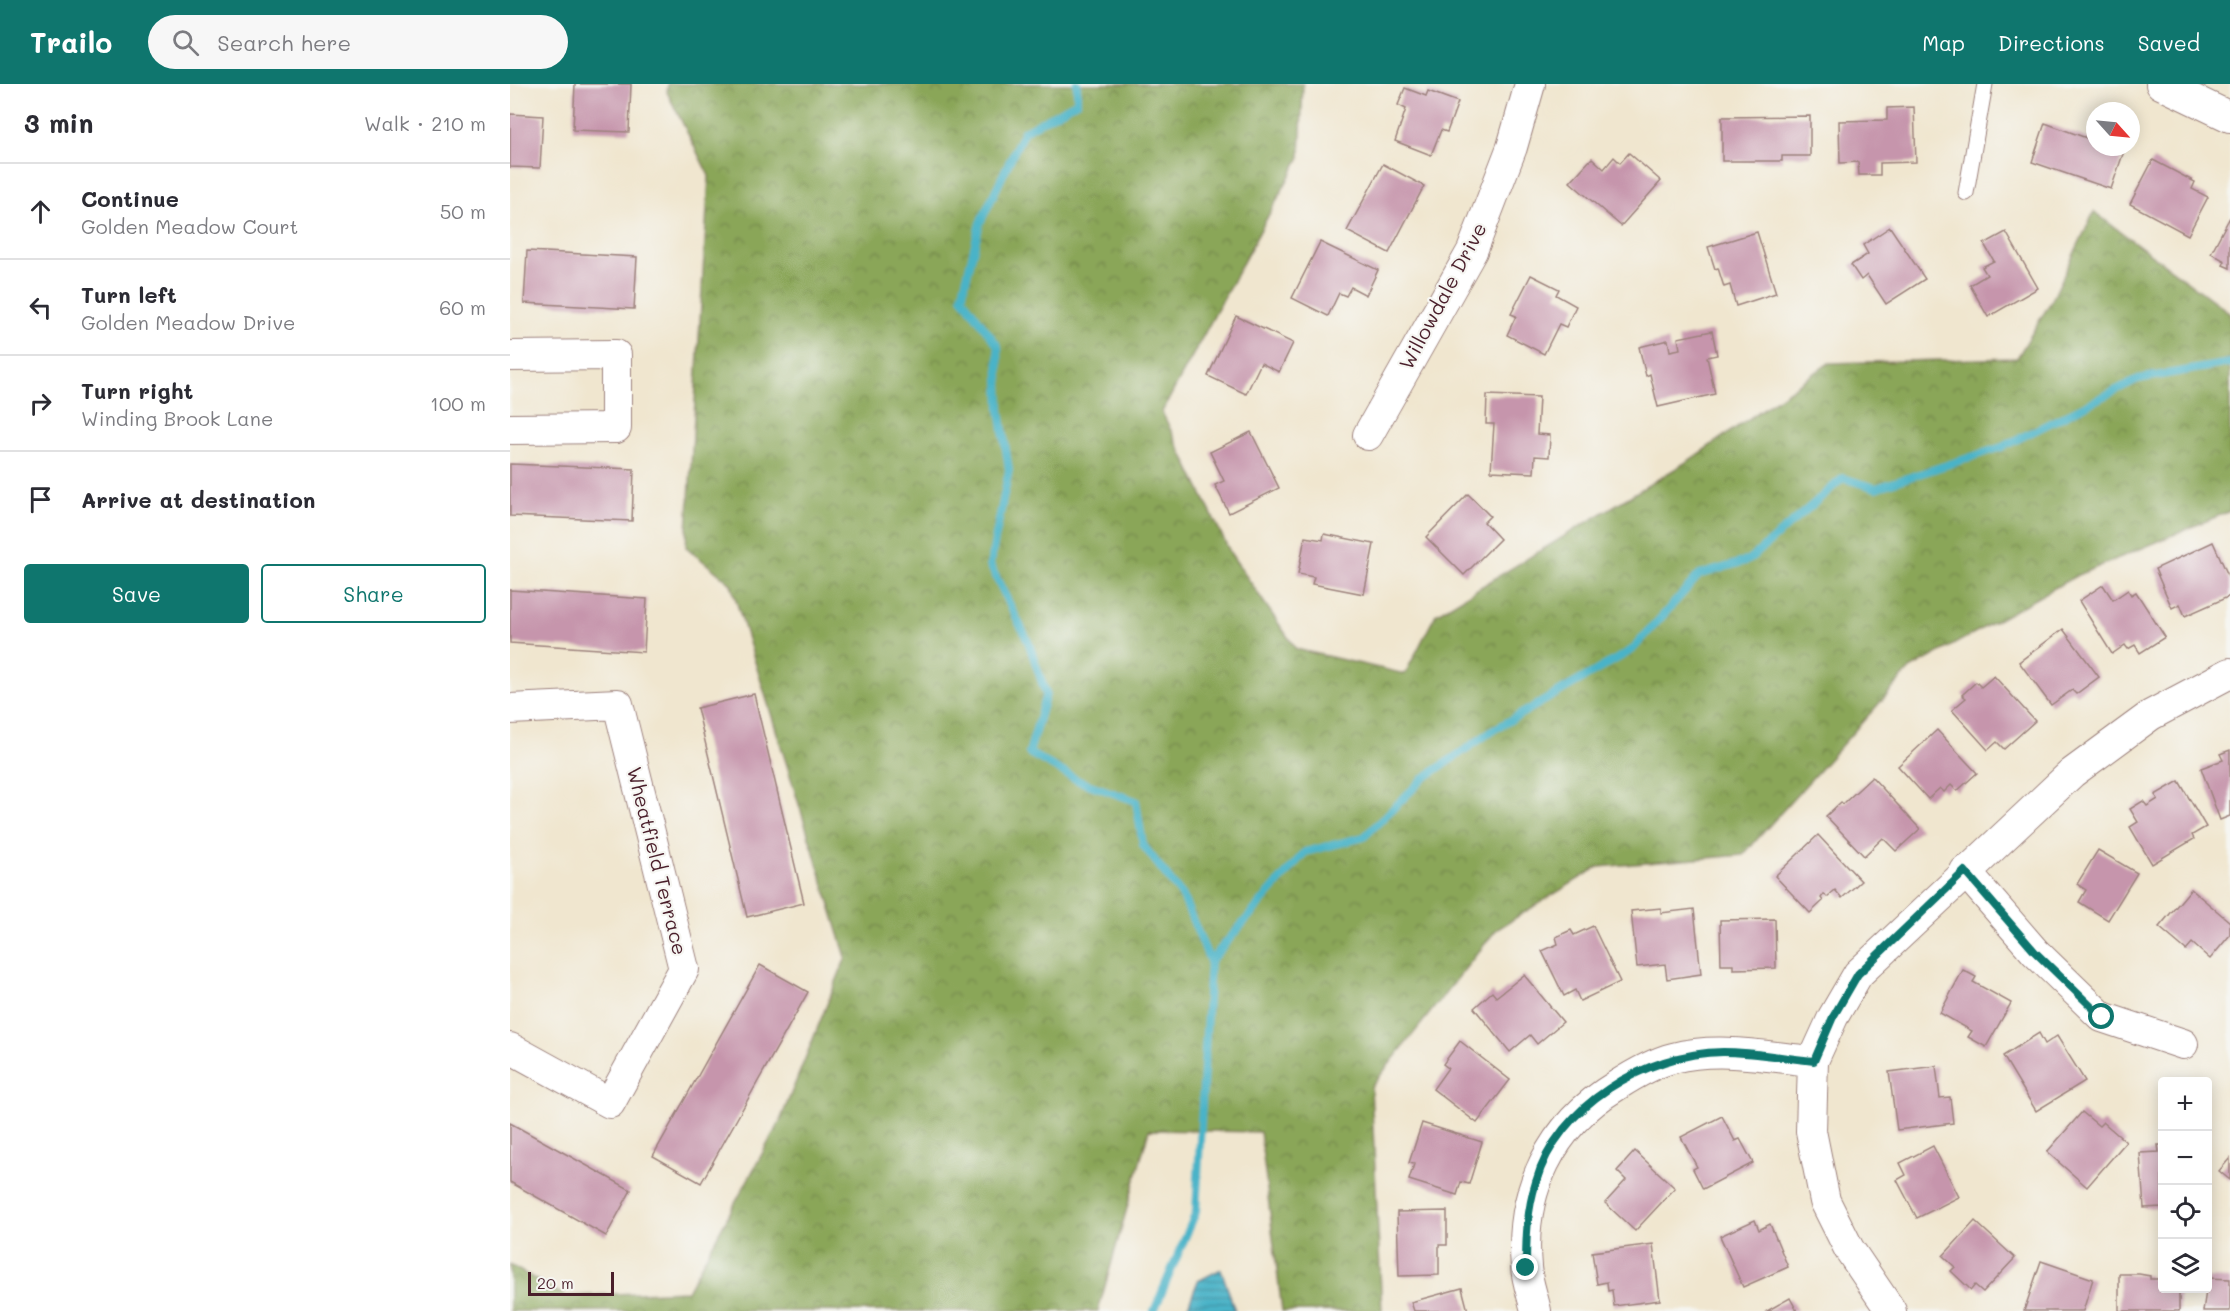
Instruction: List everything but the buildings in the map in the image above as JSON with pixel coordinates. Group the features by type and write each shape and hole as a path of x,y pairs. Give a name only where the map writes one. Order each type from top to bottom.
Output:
{"street":[{"name":"Willowdale Drive","path":"1368,435 1472,251 1512,147 1530,84"},
{"path":"2161,84 2230,117"},
{"path":"510,356 616,355 616,428 510,429"},
{"path":"1892,1311 1849,1249 1825,1201 1811,1131 1814,1061 1833,1017 1858,974 2072,772 2151,715 2230,673"},
{"name":"Wheatfield Terrace","path":"510,709 618,704 684,969 610,1103 510,1048"},
{"path":"1965,871 2035,952 2102,1017 2183,1044"},
{"path":"1536,1311 1526,1268 1526,1224 1536,1180 1554,1141 1592,1100 1634,1074 1673,1058 1722,1052 1814,1061"}],"lane":[{"path":"1966,193 1985,84"}],"green space":[{"path":"668,84 1303,84 1300,157 1162,412 1231,554 1296,649 1405,674 1436,614 1688,461 1829,363 2017,358 2052,300 2094,212 2230,313 2230,511 2074,577 1910,669 1743,855 1598,867 1496,930 1371,1087 1382,1311 1282,1311 1260,1132 1149,1130 1098,1311 510,1311 510,1265 565,1296 687,1291 780,1121 846,957 731,584 686,547 709,176 667,92"}],"water":[{"path":"1221,1269 1235,1311 1186,1311 1198,1281"}],"waterway":[{"path":"1077,84 1077,102 1024,131 980,223 962,297 998,346 1000,410 1009,470 990,565 1028,641 1046,694 1029,753 1079,781 1136,801 1143,845 1183,897 1210,961"},
{"path":"1154,1311 1196,1212 1210,961 1305,852 1364,837 1424,778 1495,729 1632,650 1699,575 1749,560 1843,478 1876,488 2002,447 2138,379 2230,363"}],"route":[{"path":"1526,1268 1526,1224 1536,1180 1554,1141 1592,1100 1634,1074 1673,1058 1722,1052 1814,1061 1833,1017 1858,974 1965,871 2035,952 2102,1017"}]}
